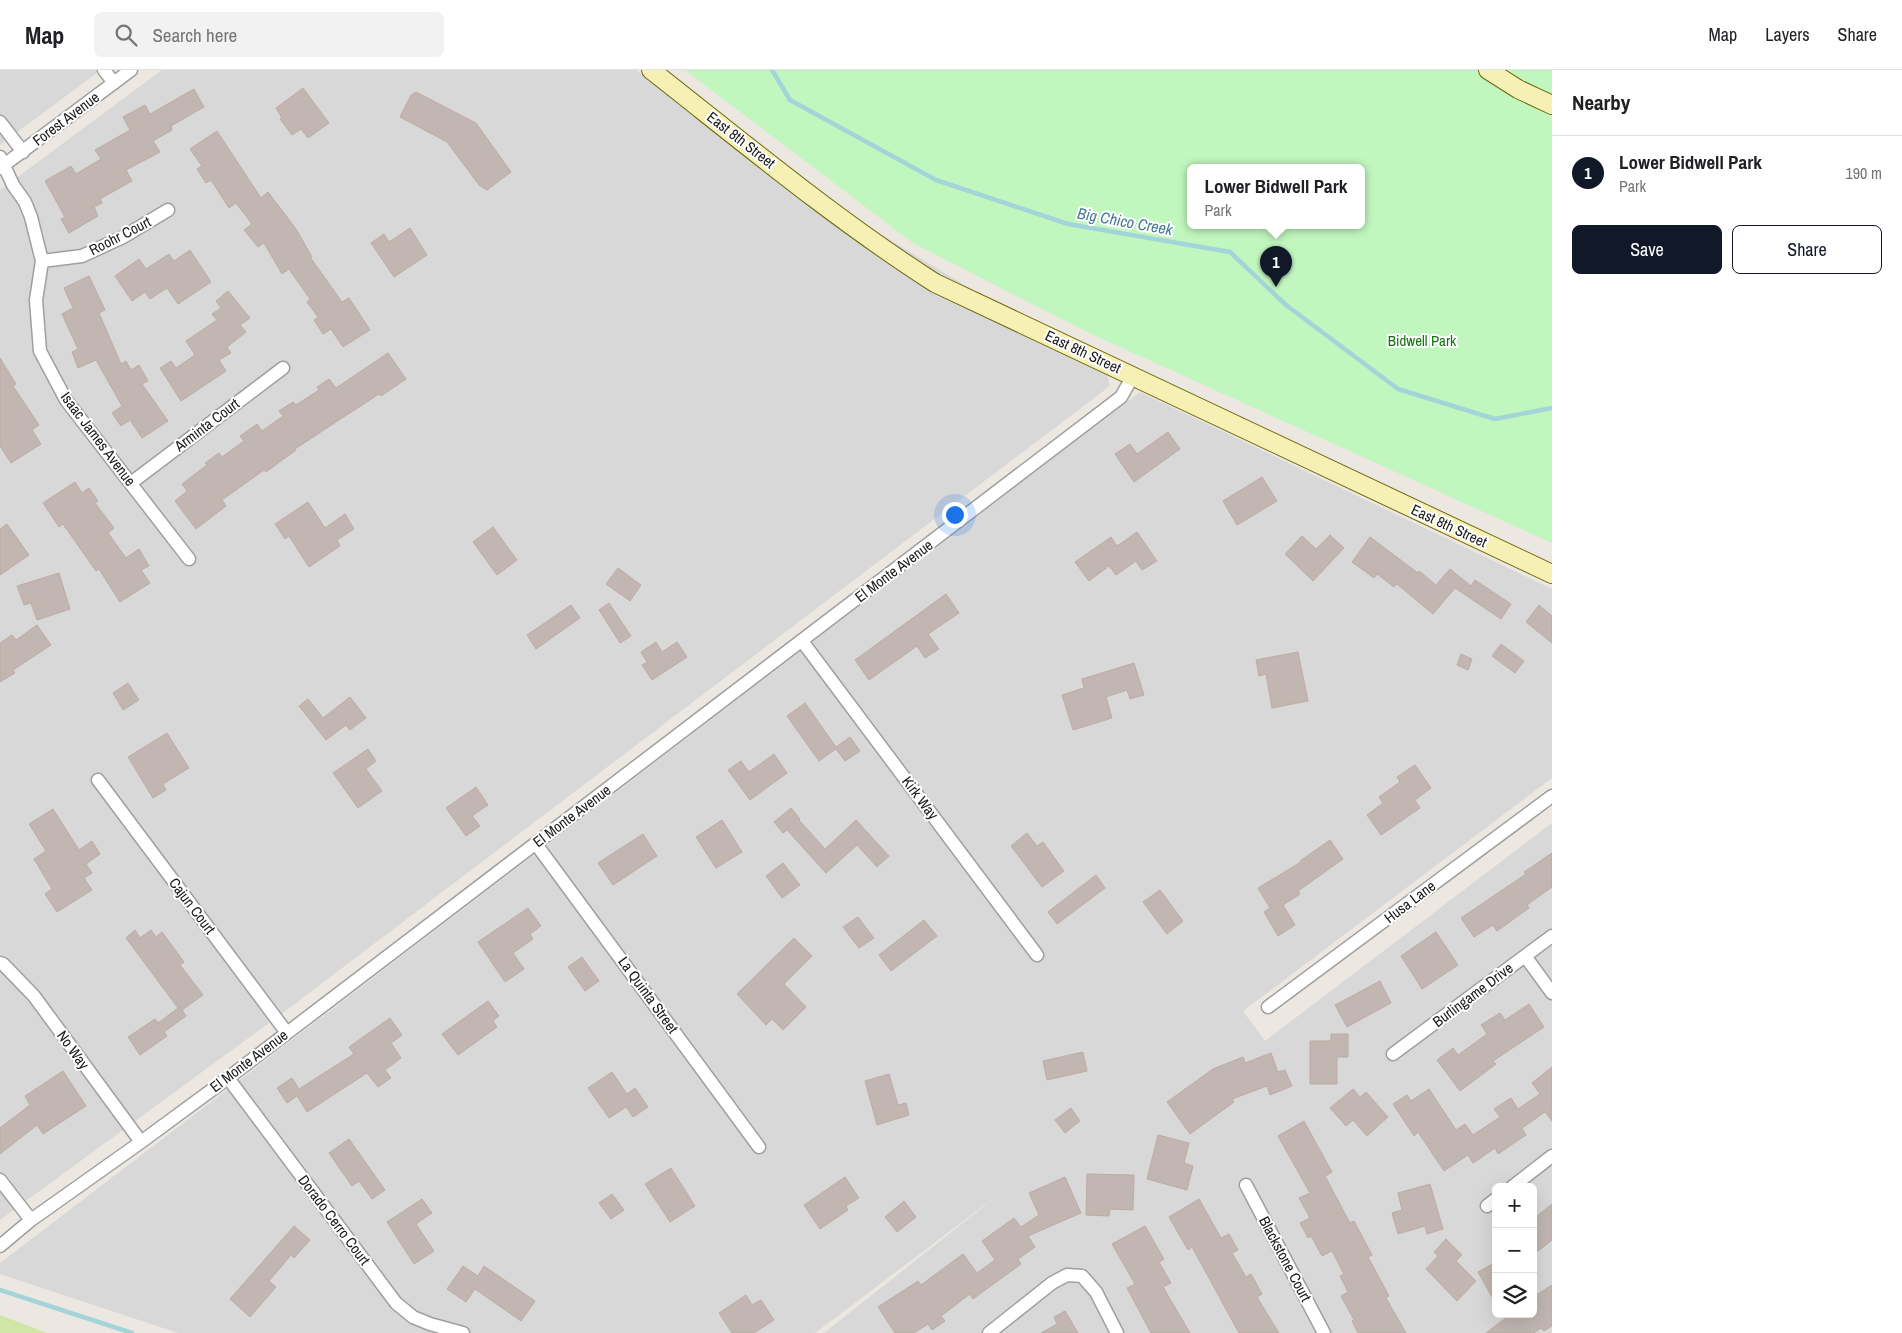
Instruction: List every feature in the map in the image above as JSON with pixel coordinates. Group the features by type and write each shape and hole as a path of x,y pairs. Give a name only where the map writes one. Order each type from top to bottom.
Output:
{"street":[{"path":"104,70 114,83"},
{"name":"Forest Avenue","path":"2,163 23,152 131,70"},
{"name":"East 8th Street","path":"651,70 812,197 882,249 935,283 1552,574"},
{"path":"1488,70 1518,89 1552,105"},
{"path":"0,122 23,152"},
{"name":"Isaac James Avenue","path":"2,163 13,185 25,202 31,217 42,261 36,300 40,351 66,400 188,559"},
{"name":"Roohr Court","path":"42,261 82,256 123,237 168,210"},
{"name":"Arminta Court","path":"131,483 282,368"},
{"name":"El Monte Avenue","path":"0,1246 31,1220 228,1078 1121,397 1133,376"},
{"name":"Kirk Way","path":"802,641 1037,954"},
{"name":"Cajun Court","path":"98,780 287,1033"},
{"name":"Husa Lane","path":"1268,1007 1552,796"},
{"name":"La Quinta Street","path":"536,844 759,1147"},
{"name":"Burlingame Drive","path":"1393,1054 1552,936"},
{"path":"1525,956 1552,993"},
{"name":"No Way","path":"0,963 34,996 141,1142"},
{"name":"Dorado Cerro Court","path":"228,1078 396,1303 413,1317 463,1333"},
{"path":"1517,1183 1552,1156"},
{"path":"0,1180 31,1220"},
{"name":"Blackstone Court","path":"1246,1185 1324,1333"},
{"path":"989,1333 1052,1283 1067,1275 1082,1276 1096,1292 1117,1333"}],"shaded area":[{"path":"0,70 101,70 0,145"},
{"path":"162,70 636,70 742,150 1106,371 1110,386 284,1012 0,1220 0,190"},
{"path":"1140,392 1552,589 1552,778 1243,1011 1265,1041 1552,823 1552,1333 824,1333 1002,1192 815,1333 178,1333 0,1274 0,1263"}],"green space":[{"name":"Bidwell Park","path":"685,70 1552,70 1552,543 1085,331 913,243"},
{"path":"0,1315 47,1333 0,1333"}],"building":[{"path":"303,88 329,123 308,138 301,129 292,135 280,119 282,118 276,108"},
{"path":"194,89 204,107 171,126 172,130 153,141 160,152 126,170 132,181 100,199 102,203 94,207 98,216 69,233 61,219 65,217 45,181 71,166 76,174 101,159 95,150 130,130 123,117 145,105 150,114"},
{"path":"416,92 476,123 511,172 487,190 479,185 447,142 400,117 411,95"},
{"path":"217,131 261,198 268,192 296,229 312,257 310,257 342,302 349,298 370,330 343,347 331,329 323,334 314,320 318,317 307,302 310,299 289,269 282,274 264,243 258,247 244,230 252,224 236,203 229,208 211,180 206,183 197,169 202,166 190,149"},
{"path":"410,228 427,255 394,277 371,243 384,234 389,242"},
{"path":"190,250 211,282 178,304 167,288 150,299 145,292 132,301 115,276 139,259 146,269 169,254 174,261"},
{"path":"89,276 105,310 99,313 121,364 126,361 131,370 139,365 148,381 142,384 168,421 142,438 130,420 121,426 112,413 122,406 96,360 78,368 72,352 78,349 62,314 73,308 64,288"},
{"path":"228,291 250,318 240,325 246,332 227,347 231,353 219,360 226,371 181,401 160,368 171,361 176,368 195,355 186,341 217,320 212,314 221,308 216,301"},
{"path":"388,353 406,379 381,396 379,394 295,449 266,472 264,470 222,500 226,506 196,529 175,501 187,491 182,484 219,453 222,457 244,441 240,436 257,424 262,431 283,416 279,411 293,402 296,405 319,390 317,387 329,379 336,388"},
{"path":"0,358 16,384 13,386 39,425 32,430 41,444 11,463 0,446"},
{"path":"1168,432 1180,449 1134,482 1115,454 1130,444 1137,454"},
{"path":"1262,477 1277,501 1237,525 1223,501"},
{"path":"75,482 82,493 89,488 98,501 95,503 114,528 108,533 126,558 139,549 149,566 141,570 150,583 120,602 99,569 96,571 63,524 59,527 43,503"},
{"path":"308,502 325,528 345,514 354,529 337,540 340,546 309,567 289,536 285,539 275,524"},
{"path":"7,524 29,555 0,575 0,529"},
{"path":"493,527 517,560 497,575 473,542"},
{"path":"1137,532 1157,561 1142,570 1136,561 1116,575 1109,566 1089,581 1075,562 1111,537 1117,546"},
{"path":"1330,535 1344,548 1313,581 1285,554 1302,536 1316,549"},
{"path":"1370,537 1436,585 1450,569 1471,586 1475,580 1511,604 1501,619 1455,588 1433,614 1397,584 1394,587 1377,574 1374,578 1352,562"},
{"path":"618,568 641,585 630,601 606,584"},
{"path":"59,573 70,609 37,620 31,603 24,605 17,586"},
{"path":"946,594 959,613 928,634 939,649 925,658 917,646 869,680 855,660"},
{"path":"609,603 631,636 620,643 599,610"},
{"path":"571,605 580,618 536,649 527,635"},
{"path":"1539,605 1552,616 1552,643 1526,622"},
{"path":"37,625 51,645 13,670 15,673 0,682 0,643 12,635 16,640"},
{"path":"656,642 662,652 677,642 687,657 652,680 642,665 647,662 641,652"},
{"path":"1501,644 1524,661 1515,673 1492,656"},
{"path":"1298,652 1308,701 1272,708 1266,674 1259,676 1256,660"},
{"path":"1461,654 1472,659 1468,670 1457,665"},
{"path":"1134,663 1144,695 1130,699 1127,690 1106,697 1112,718 1073,730 1062,695 1084,688 1082,679"},
{"path":"128,683 139,700 123,710 113,693"},
{"path":"350,697 366,718 350,730 346,725 326,740 299,706 308,699 323,718"},
{"path":"805,703 836,747 850,737 860,751 845,761 836,749 819,761 787,716"},
{"path":"167,733 189,768 163,784 166,790 153,798 128,757"},
{"path":"368,749 376,761 366,769 382,791 358,808 333,773"},
{"path":"774,754 787,773 750,800 728,770 741,761 749,772"},
{"path":"1415,765 1431,788 1415,800 1420,808 1381,835 1367,815 1383,803 1379,797 1400,782 1397,777"},
{"path":"476,787 488,805 472,816 480,826 466,836 446,808"},
{"path":"791,808 799,820 825,849 856,820 889,856 877,867 857,845 826,873 787,830 783,833 774,822"},
{"path":"53,809 79,850 92,841 100,854 86,864 92,873 84,878 92,890 57,912 45,894 52,889 34,859 46,851 29,824"},
{"path":"722,820 742,852 716,868 696,837"},
{"path":"1027,833 1037,846 1043,842 1064,871 1042,887 1011,846"},
{"path":"643,834 657,856 613,885 598,863"},
{"path":"1330,840 1343,859 1298,891 1300,894 1283,905 1295,925 1278,936 1264,912 1270,908 1258,888 1301,862"},
{"path":"1552,853 1552,887 1527,905 1529,908 1497,931 1493,925 1474,937 1461,918 1526,874 1524,872"},
{"path":"783,863 800,885 782,898 766,876"},
{"path":"1096,875 1105,888 1057,924 1048,912"},
{"path":"1160,890 1183,921 1167,934 1143,902"},
{"path":"528,908 541,926 530,934 533,939 513,953 524,969 505,982 478,942"},
{"path":"858,917 874,938 859,948 843,927"},
{"path":"924,920 937,936 891,971 879,955"},
{"path":"135,930 140,938 151,930 156,937 162,932 184,962 180,965 203,995 182,1010 186,1016 164,1032 167,1036 140,1055 128,1037 155,1019 158,1023 178,1008 126,938"},
{"path":"1436,932 1458,965 1422,989 1401,956"},
{"path":"794,938 812,956 784,984 806,1007 783,1030 772,1019 766,1025 737,994"},
{"path":"582,957 599,981 585,991 568,967"},
{"path":"1380,981 1391,1003 1347,1027 1335,1005"},
{"path":"488,1001 499,1016 493,1021 497,1027 458,1055 442,1034"},
{"path":"1529,1004 1544,1027 1493,1061 1496,1064 1460,1091 1437,1060 1453,1048 1458,1055 1487,1034 1481,1025 1500,1013 1505,1020"},
{"path":"390,1018 402,1035 391,1043 401,1058 385,1070 391,1078 378,1087 367,1073 307,1112 297,1096 287,1103 277,1088 292,1078 299,1089 354,1054 349,1047"},
{"path":"1331,1034 1348,1034 1348,1057 1337,1057 1337,1084 1310,1084 1310,1041 1331,1041"},
{"path":"1083,1052 1087,1071 1047,1080 1043,1061"},
{"path":"1271,1053 1278,1072 1285,1070 1292,1086 1270,1095 1267,1086 1232,1099 1234,1102 1190,1134 1167,1102 1213,1069 1243,1057 1245,1063"},
{"path":"1552,1067 1552,1121 1545,1112 1522,1128 1526,1135 1498,1154 1495,1148 1473,1163 1468,1155 1444,1171 1418,1132 1414,1136 1393,1104 1407,1095 1411,1101 1429,1089 1456,1130 1465,1124 1473,1135 1500,1117 1494,1109 1511,1098 1518,1109 1540,1094 1532,1083"},
{"path":"63,1071 86,1106 43,1134 37,1125 0,1154 0,1128 30,1105 25,1096"},
{"path":"612,1072 627,1094 635,1088 648,1107 633,1117 626,1107 609,1118 588,1088"},
{"path":"889,1074 898,1105 906,1103 909,1115 877,1125 865,1081"},
{"path":"1353,1089 1360,1097 1366,1092 1388,1117 1367,1136 1353,1120 1346,1126 1330,1108"},
{"path":"1071,1108 1080,1121 1065,1133 1055,1120"},
{"path":"1304,1121 1332,1172 1325,1176 1350,1223 1354,1221 1372,1255 1368,1257 1389,1296 1386,1298 1406,1333 1358,1333 1352,1321 1354,1320 1341,1296 1348,1292 1340,1276 1344,1274 1332,1251 1322,1256 1311,1236 1308,1238 1300,1223 1310,1218 1299,1198 1310,1193 1278,1136"},
{"path":"1158,1135 1189,1143 1184,1163 1193,1166 1187,1190 1147,1179"},
{"path":"349,1139 385,1190 372,1199 359,1181 352,1186 329,1153"},
{"path":"671,1168 695,1206 670,1222 645,1184"},
{"path":"1087,1174 1134,1175 1133,1210 1110,1209 1109,1216 1086,1215"},
{"path":"845,1177 859,1198 846,1206 848,1210 820,1229 804,1205"},
{"path":"1065,1177 1081,1213 1028,1236 1035,1247 1018,1259 1021,1264 973,1299 970,1294 941,1316 945,1321 932,1330 928,1324 914,1333 895,1333 878,1307 918,1281 921,1285 963,1254 977,1273 995,1260 982,1241 1014,1218 1021,1227 1039,1215 1029,1193"},
{"path":"1430,1184 1443,1229 1427,1234 1425,1226 1398,1234 1392,1213 1402,1210 1398,1193"},
{"path":"612,1194 624,1210 611,1219 599,1203"},
{"path":"422,1199 432,1213 416,1224 434,1251 414,1264 387,1222"},
{"path":"1199,1199 1221,1238 1229,1234 1238,1250 1232,1253 1246,1277 1251,1274 1262,1294 1257,1297 1279,1333 1239,1333 1192,1247 1188,1250 1169,1217"},
{"path":"904,1201 916,1217 897,1232 885,1217"},
{"path":"1552,1204 1552,1240 1538,1251 1537,1250 1537,1216"},
{"path":"294,1226 310,1240 294,1258 291,1255 269,1281 276,1287 250,1317 230,1299"},
{"path":"1145,1226 1164,1259 1159,1262 1171,1283 1163,1287 1190,1333 1151,1333 1127,1288 1135,1284 1112,1244"},
{"path":"1446,1239 1462,1255 1456,1261 1476,1281 1457,1301 1426,1269 1438,1256 1434,1252"},
{"path":"1492,1264 1492,1297 1478,1272"},
{"path":"463,1266 478,1276 484,1266 535,1301 521,1321 475,1289 466,1302 447,1289"},
{"path":"1552,1285 1552,1326 1544,1331 1541,1328 1534,1333 1486,1333 1506,1318 1537,1318 1537,1294"},
{"path":"746,1295 752,1305 761,1300 774,1320 754,1333 732,1333 719,1313"},
{"path":"1065,1311 1078,1333 1041,1333 1057,1324 1054,1317"}],"waterway":[{"name":"Big Chico Creek","path":"772,70 790,100 936,180 1068,224 1230,252 1286,305 1398,389 1495,419 1552,408"},
{"path":"0,1290 132,1333"}],"place":[{"name":"Lower Bidwell Park","path":"1276,287"}]}
